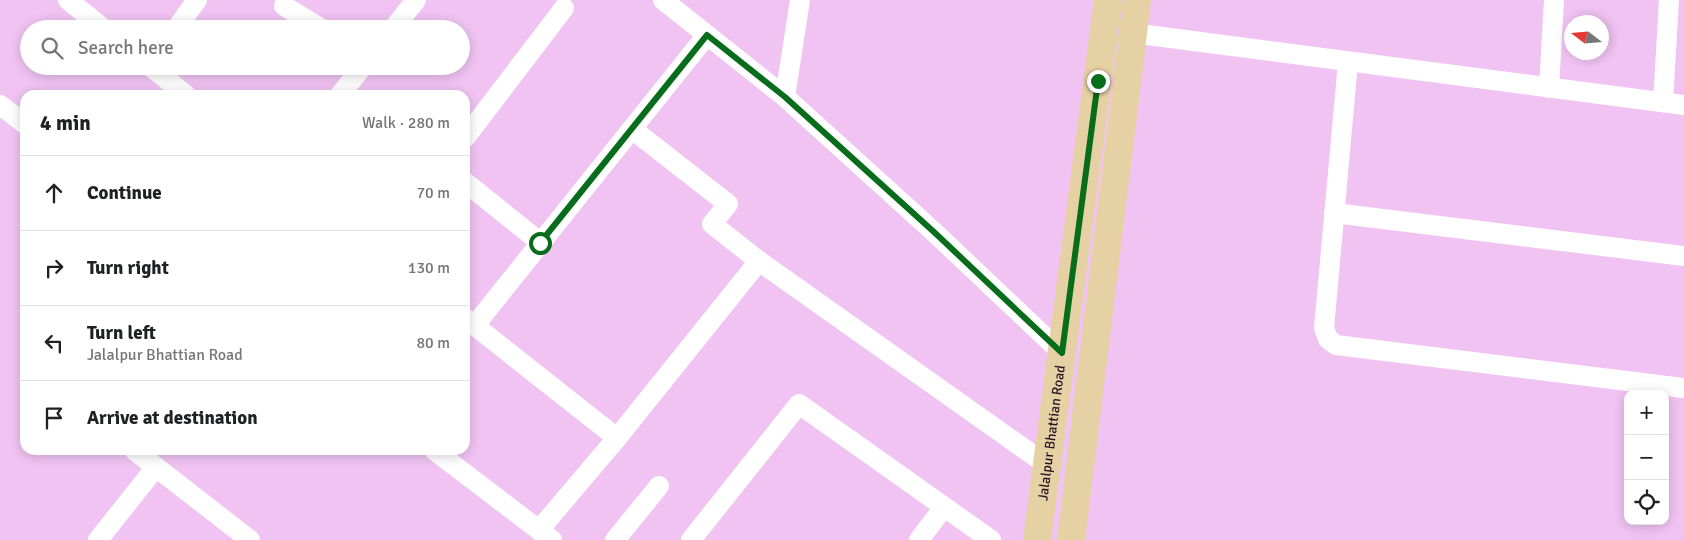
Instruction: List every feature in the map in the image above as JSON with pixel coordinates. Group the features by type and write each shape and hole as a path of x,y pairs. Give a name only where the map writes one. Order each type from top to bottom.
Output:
{"main road":[{"name":"Jalalpur Bhattian Road","path":"1037,540 1108,0"},
{"path":"1071,540 1137,0"}],"street":[{"path":"68,0 93,20"},
{"path":"183,20 197,0"},
{"path":"400,20 416,0"},
{"path":"663,0 785,97 934,232 1062,353"},
{"path":"785,97 800,0"},
{"path":"1549,88 1554,0"},
{"path":"1663,102 1669,0"},
{"path":"284,6 307,20"},
{"path":"470,131 564,8"},
{"path":"1132,34 1684,105"},
{"path":"617,438 470,321 540,243 707,35"},
{"path":"1348,62 1324,328 1328,339 1336,345 1684,388"},
{"path":"161,75 180,90"},
{"path":"349,90 358,75"},
{"path":"0,105 20,120"},
{"path":"632,129 728,204 712,224 759,261 1047,465"},
{"path":"470,186 540,243"},
{"path":"1334,214 1684,256"},
{"path":"441,455 546,535 617,438 759,261"},
{"path":"691,540 799,404 991,540"},
{"path":"140,455 250,540"},
{"path":"98,540 156,467"},
{"path":"615,540 659,486"},
{"path":"919,540 944,507"}],"route":[{"path":"540,243 707,35 785,97 934,232 1062,353 1098,81"}]}
